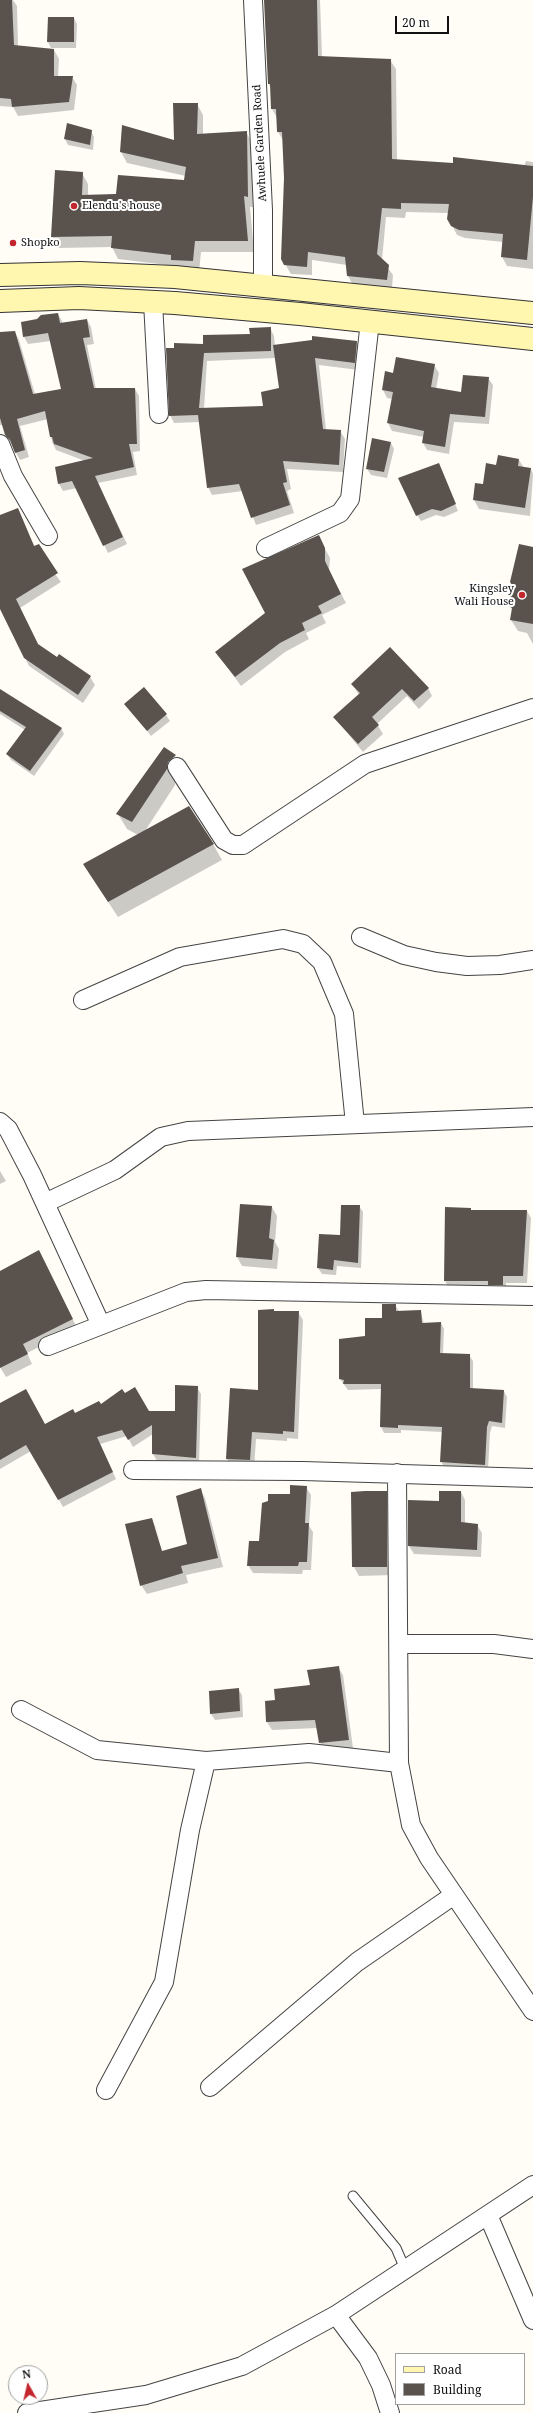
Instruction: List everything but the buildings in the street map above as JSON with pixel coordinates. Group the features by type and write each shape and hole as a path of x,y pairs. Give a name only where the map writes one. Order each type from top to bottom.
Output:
{"main road":[{"path":"0,275 80,274 175,277 533,313"},
{"path":"0,301 79,298 154,302 370,321 533,339"}],"street":[{"name":"Awhuele Garden Road","path":"253,0 263,210 263,286"},
{"path":"154,302 159,414"},
{"path":"266,548 340,513 350,499 370,321"},
{"path":"0,444 13,476 48,536"},
{"path":"177,766 224,840 233,845 243,845 366,764 533,708"},
{"path":"361,937 404,955 436,962 467,966 500,965 533,960"},
{"path":"83,1000 180,957 283,939 303,944 322,962 344,1014 355,1124"},
{"path":"45,1203 115,1170 161,1137 188,1131 533,1117"},
{"path":"0,1122 8,1129 45,1203 101,1325"},
{"path":"48,1346 176,1296 206,1290 533,1296"},
{"path":"133,1470 397,1473 533,1478"},
{"path":"397,1473 399,1764 411,1825 429,1858 533,2011"},
{"path":"399,1644 494,1644 533,1649"},
{"path":"21,1710 97,1750 206,1761 309,1753 399,1764"},
{"path":"106,2090 164,1982 190,1830 206,1761"},
{"path":"210,2087 357,1962 454,1895"},
{"path":"27,2413 146,2395 242,2366 336,2315 533,2185"},
{"path":"488,2215 533,2320"},
{"path":"336,2315 368,2358 381,2386 390,2413"}],"lane":[{"path":"353,2196 396,2248 405,2269"}],"place":[{"name":"Elendu's house","path":"74,206"},
{"name":"Shopko","path":"13,243"},
{"name":"Kingsley Wali House","path":"522,595"}]}
